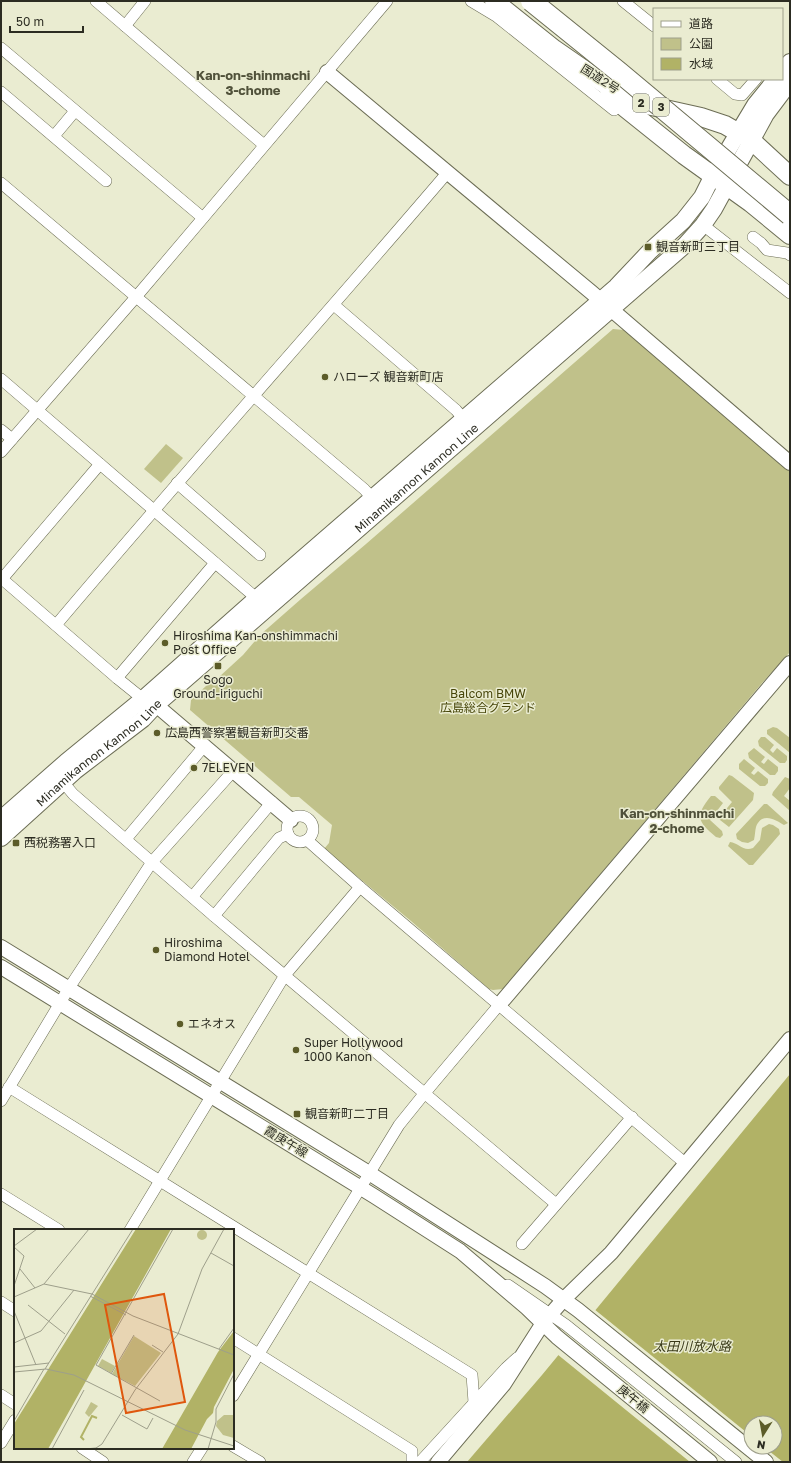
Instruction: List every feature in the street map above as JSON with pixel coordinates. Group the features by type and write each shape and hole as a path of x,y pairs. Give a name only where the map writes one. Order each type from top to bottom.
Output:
{"highway":[{"name":"国道2号","path":"494,1 554,49 609,87 647,105 701,117 725,125 745,136"},
{"name":"3","path":"531,1 619,72 790,215"},
{"name":"3","path":"552,1 790,198"},
{"name":"国道2号","path":"554,49 567,62 657,132 684,155 720,180"},
{"name":"2","path":"745,136 790,176"},
{"name":"2","path":"720,180 790,235"}],"main road":[{"name":"Minamikannon Kannon Line","path":"606,305 616,287 650,251 683,221 702,197 720,180 745,136 755,105 775,80"},
{"name":"Minamikannon Kannon Line","path":"745,136 770,109 790,82"},
{"name":"Minamikannon Kannon Line","path":"1,819 66,762 98,737 149,702 606,305 685,245 704,225 714,209 720,180"},
{"name":"Minamikannon Kannon Line","path":"1,838 75,771 143,719 149,702"}],"street":[{"path":"96,1 264,145"},
{"path":"125,26 145,1"},
{"path":"1,452 136,297 387,1"},
{"path":"471,1 496,16 642,132 649,136 657,132"},
{"path":"623,1 653,25"},
{"path":"3,53 203,218"},
{"path":"327,72 606,305 790,463"},
{"path":"718,80 735,94 742,96 755,80"},
{"path":"1,92 106,181"},
{"path":"54,136 75,111"},
{"path":"56,625 448,172"},
{"path":"1,183 364,489 377,503"},
{"path":"704,225 790,293"},
{"path":"753,237 767,250 787,253 790,255"},
{"path":"334,305 450,405 468,424"},
{"path":"1,379 262,603"},
{"path":"1,430 12,439"},
{"path":"100,464 2,578 117,678 205,745 291,820"},
{"path":"177,484 260,555"},
{"path":"117,678 215,563"},
{"path":"234,1394 399,1125 790,663"},
{"path":"126,839 205,745"},
{"path":"1,1101 69,988 152,862 234,770"},
{"path":"62,782 73,794 193,896 214,916 556,1204"},
{"path":"193,896 272,802"},
{"path":"301,817 310,822 312,826 312,831 307,840 304,842 296,842 288,834 288,826 291,820 301,817"},
{"path":"214,916 279,838 288,834"},
{"path":"307,840 686,1164"},
{"path":"131,1229 285,975 360,886"},
{"path":"1,947 369,1173 564,1299 766,1462"},
{"name":"霞庚午線","path":"1,967 361,1188 460,1251 547,1318 557,1337"},
{"path":"438,1462 504,1384 522,1354 547,1318 564,1299 611,1253 790,1039"},
{"path":"9,1088 472,1375 474,1402"},
{"path":"522,1244 632,1117"},
{"path":"1,1194 57,1229"},
{"path":"1,1302 14,1310"},
{"path":"547,1318 566,1325 736,1462"},
{"name":"庚午橋","path":"557,1337 710,1462"},
{"path":"234,1339 412,1450 412,1462"},
{"path":"420,1462 506,1368 522,1354"},
{"path":"1,1395 14,1403"},
{"path":"1,1442 14,1422"},
{"path":"234,1447 260,1462"},
{"path":"84,1449 103,1462"},
{"path":"193,1462 201,1449"}],"green space":[{"name":"Balcom BMW 広島総合グランド","path":"613,329 624,330 634,338 790,471 790,652 762,683 503,989 493,990 489,989 411,921 324,849 329,843 332,825 299,797 291,797 190,710 191,700 243,655 260,635"},
{"path":"166,444 183,458 161,483 144,469"},
{"path":"773,727 777,728 790,738 790,753 767,734 767,730"},
{"path":"761,737 765,737 774,745 770,750 773,753 777,748 787,756 785,763 780,763 759,746 758,741"},
{"path":"754,748 765,757 761,762 764,764 768,759 778,767 778,771 775,775 770,775 749,758 748,753"},
{"path":"744,759 755,768 751,773 754,775 758,771 768,779 768,783 765,786 760,786 739,769 739,764"},
{"path":"729,775 754,793 753,800 729,827 719,818 732,802 719,789 719,787"},
{"path":"785,777 790,779 790,788 784,796 790,801 790,811 772,795"},
{"path":"711,796 715,796 723,803 710,820 722,831 723,835 720,838 716,837 705,827 700,818 702,809"},
{"path":"764,804 767,804 788,823 784,825 773,819 765,818 759,822 756,827 754,840 748,843 737,839 736,834"},
{"path":"769,824 779,829 780,834 753,865 749,865 728,846 730,842 746,849 753,848 760,840 762,828"}],"water":[{"name":"太田川放水路","path":"790,1074 790,1462 467,1462 542,1375"}],"pier":[{"path":"594,1309 743,1430 743,1455 774,1455 783,1462 690,1462 557,1354"}],"place":[{"name":"観音新町三丁目","path":"648,247"},
{"name":"ハローズ 観音新町店","path":"325,377"},
{"name":"Hiroshima Kan-onshimmachi Post Office","path":"165,643"},
{"name":"Sogo Ground-iriguchi","path":"218,666"},
{"name":"広島西警察署観音新町交番","path":"157,733"},
{"name":"7ELEVEN","path":"194,768"},
{"name":"西税務署入口","path":"16,843"},
{"name":"Hiroshima Diamond Hotel","path":"156,950"},
{"name":"エネオス","path":"180,1024"},
{"name":"Super Hollywood 1000 Kanon","path":"296,1050"},
{"name":"観音新町二丁目","path":"297,1114"}],"district":[{"name":"Kan-on-shinmachi 3-chome","path":"253,82"},
{"name":"Kan-on-shinmachi 2-chome","path":"677,820"}]}
